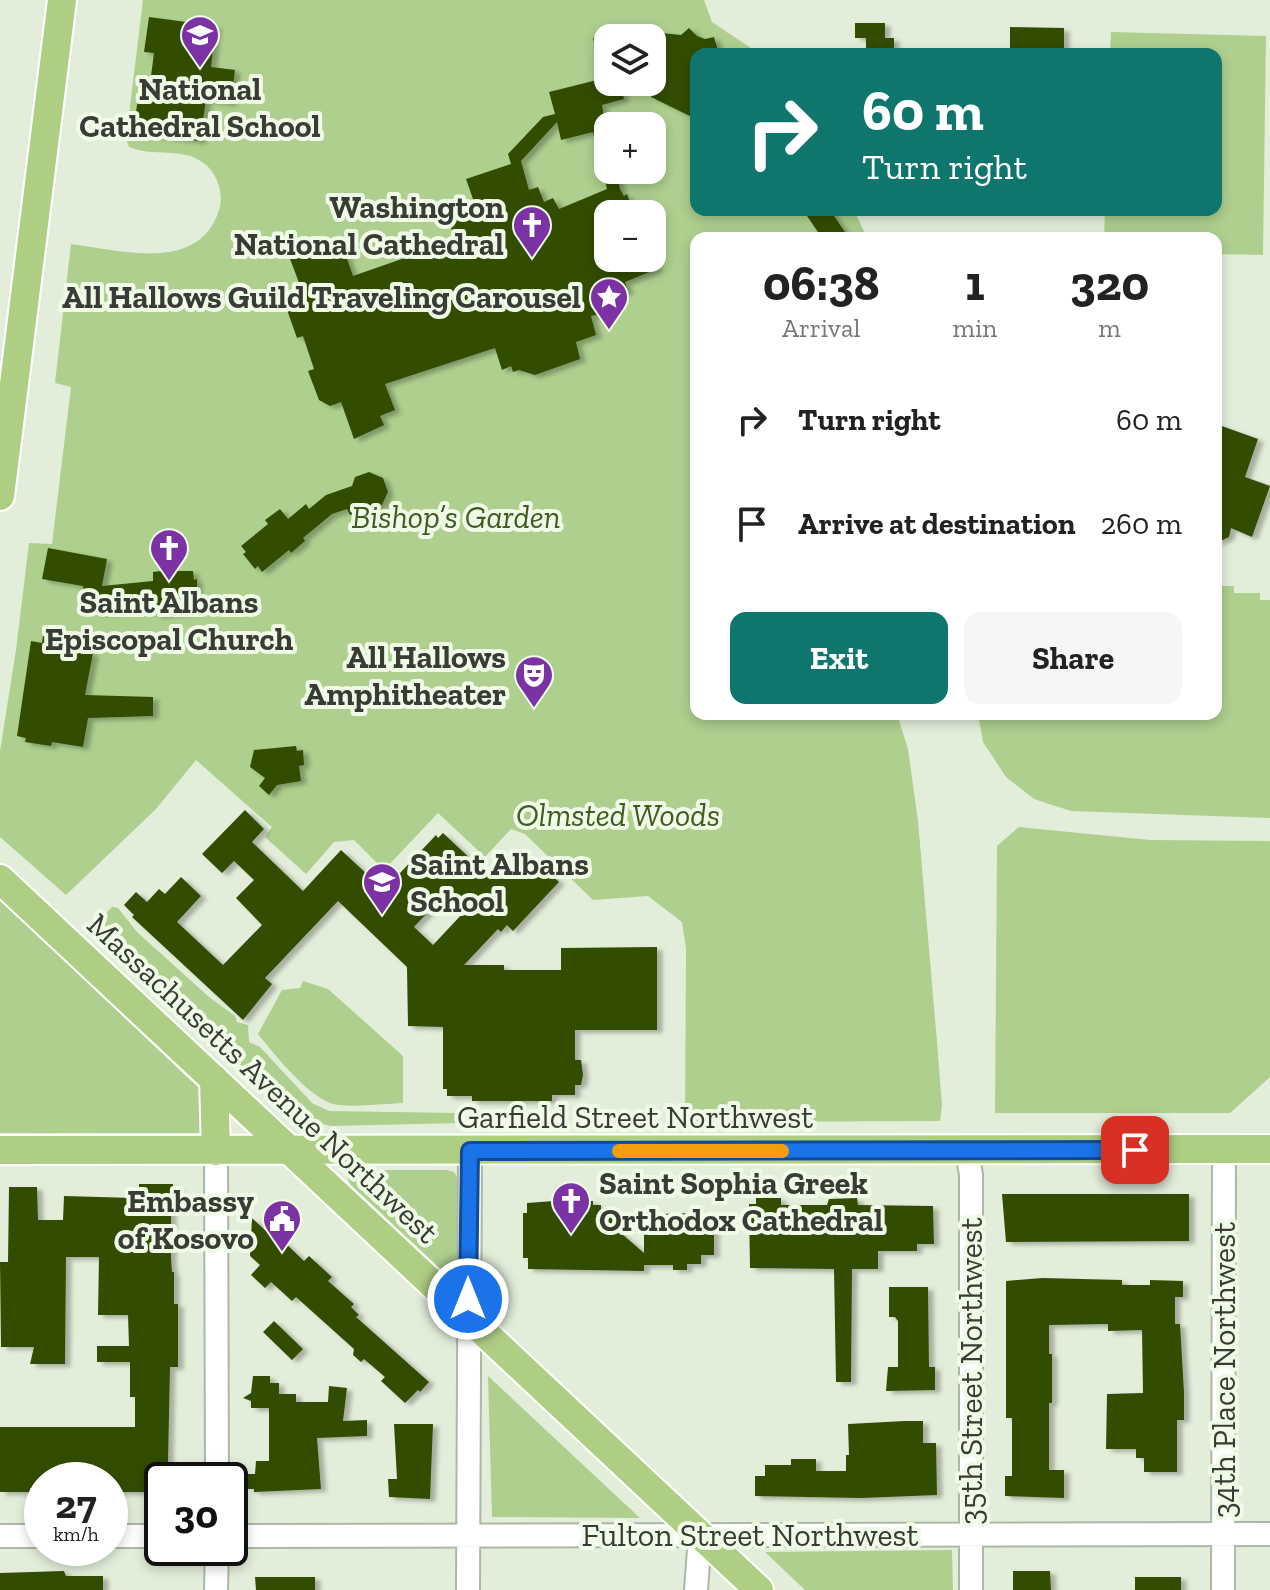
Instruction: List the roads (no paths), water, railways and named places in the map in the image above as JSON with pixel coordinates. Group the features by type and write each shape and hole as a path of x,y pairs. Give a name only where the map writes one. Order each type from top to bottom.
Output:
{"main road":[{"path":"0,496 62,0"},
{"name":"Massachusetts Avenue Northwest","path":"0,879 759,1590"},
{"path":"214,1079 216,1151"},
{"name":"Garfield Street Northwest","path":"0,1150 1270,1149"}],"street":[{"name":"34th Place Northwest","path":"1223,1590 1224,1149"},
{"path":"216,1151 217,1462"},
{"path":"468,1590 470,1151"},
{"name":"35th Street Northwest","path":"967,1151 971,1175 971,1590"},
{"name":"Fulton Street Northwest","path":"248,1536 1270,1534"},
{"path":"0,1536 24,1536"},
{"path":"696,1590 700,1536"},
{"path":"216,1590 217,1566"}],"place":[{"name":"National Cathedral School","path":"200,69"},
{"name":"Washington National Cathedral","path":"532,259"},
{"name":"All Hallows Guild Traveling Carousel","path":"609,331"},
{"name":"Saint Albans Episcopal Church","path":"169,582"},
{"name":"All Hallows Amphitheater","path":"534,709"},
{"name":"Saint Albans School","path":"382,916"},
{"name":"Saint Sophia Greek Orthodox Cathedral","path":"571,1235"},
{"name":"Embassy of Kosovo","path":"282,1253"}],"park label":[{"name":"Bishop’s Garden","path":"456,517"},
{"name":"Olmsted Woods","path":"618,815"}]}
